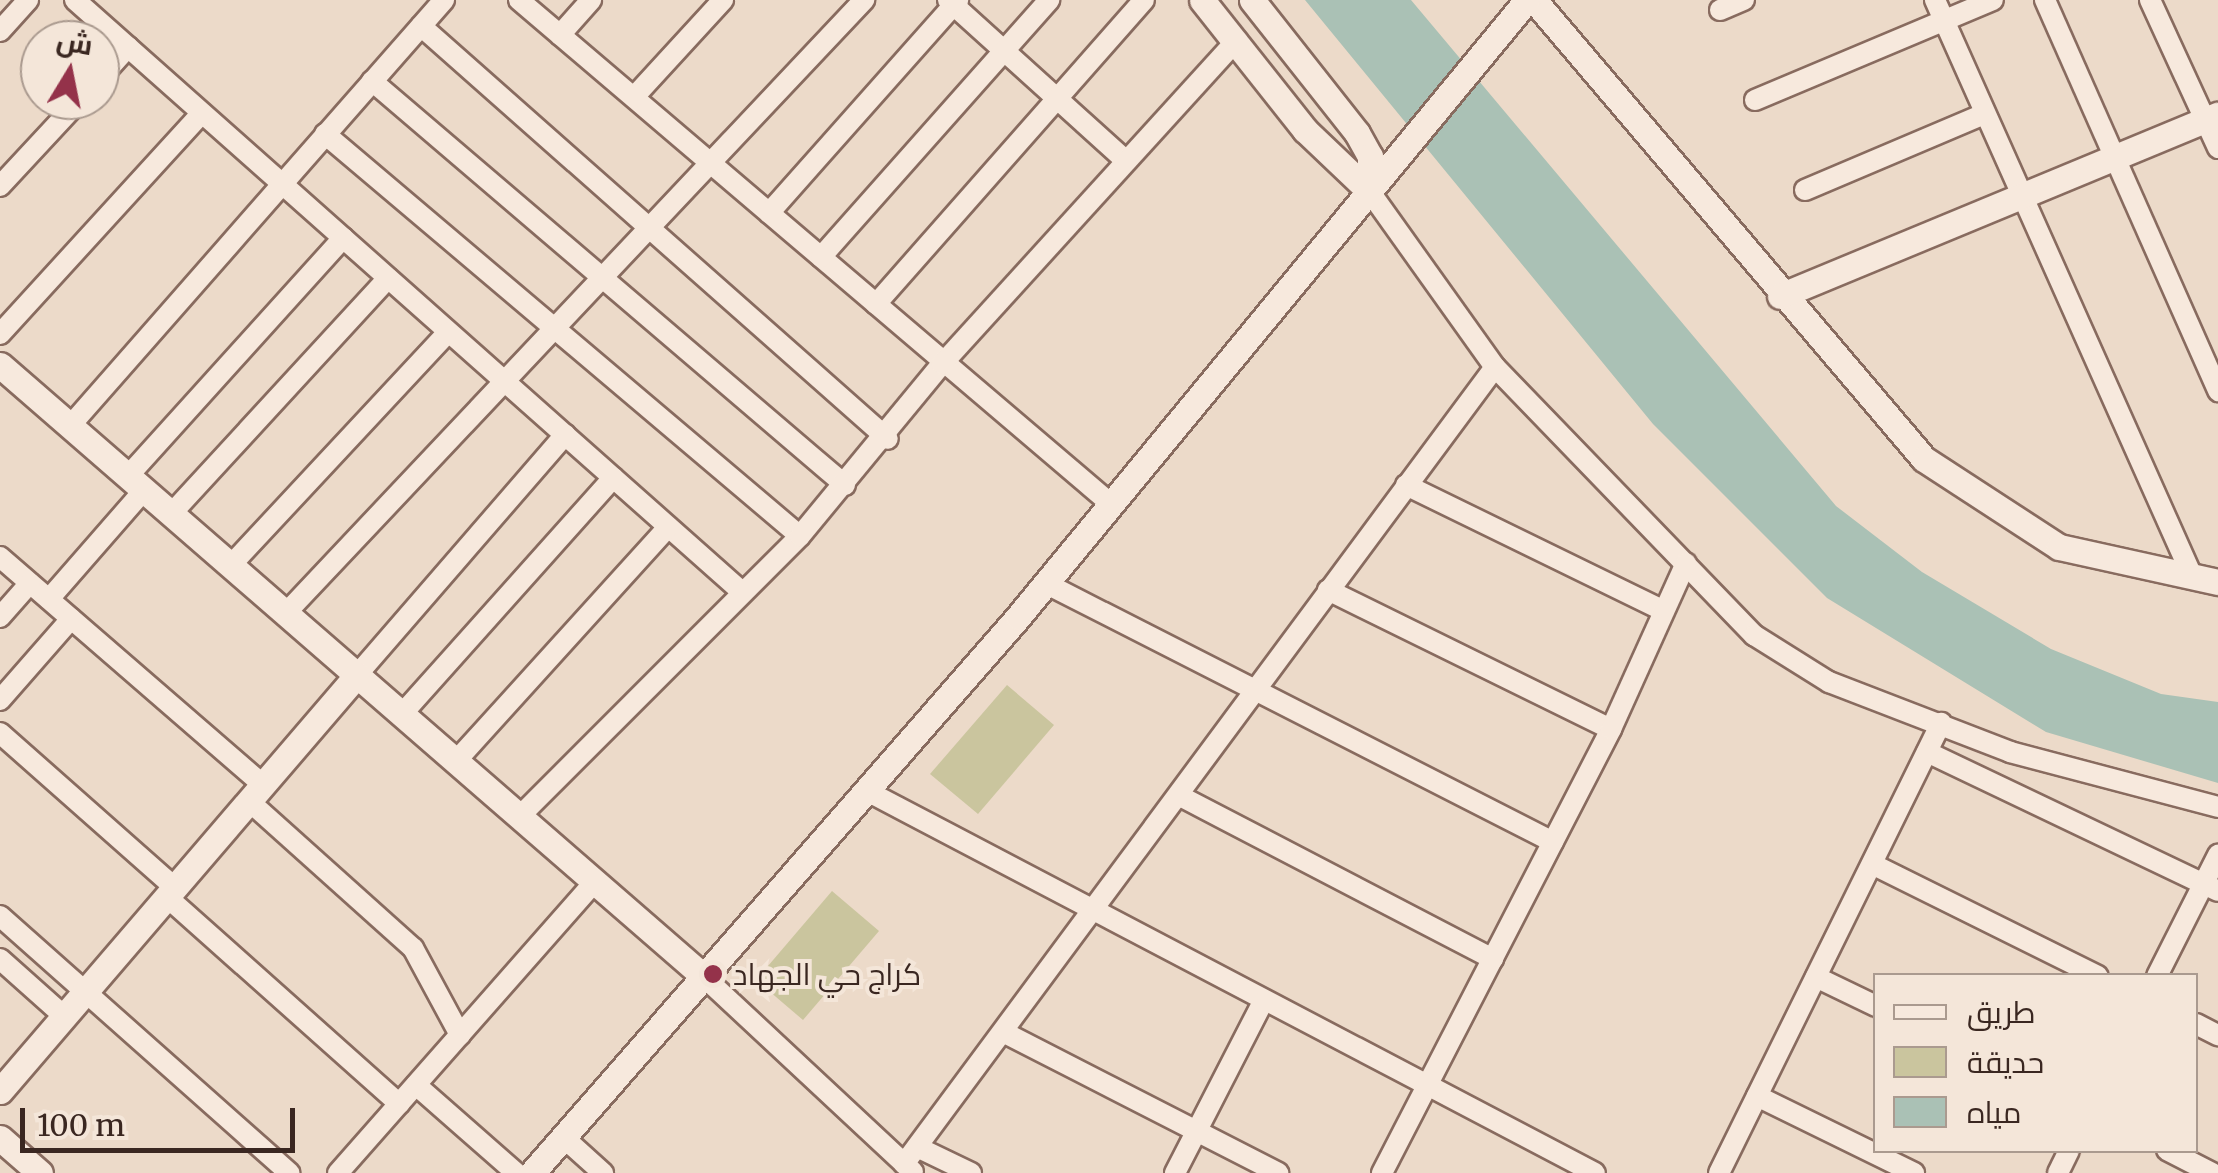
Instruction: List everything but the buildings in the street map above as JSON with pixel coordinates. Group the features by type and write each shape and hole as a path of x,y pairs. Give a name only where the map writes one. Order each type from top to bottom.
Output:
{"street":[{"path":"0,31 28,0"},
{"path":"75,0 740,592"},
{"path":"70,426 444,0"},
{"path":"519,0 1111,504"},
{"path":"560,34 591,0"},
{"path":"634,97 723,0"},
{"path":"286,613 864,0"},
{"path":"821,256 1048,0"},
{"path":"876,304 1144,0"},
{"path":"1202,0 1305,130 1370,192 1495,368 1754,635 1829,682 2098,780 2218,807"},
{"path":"1252,0 1357,133 1370,156 1370,192"},
{"path":"532,1173 1046,583 1530,0 1780,296 1924,458 1990,510 2081,556 2206,580"},
{"path":"1720,10 1744,0"},
{"path":"1934,0 2022,198 2206,580"},
{"path":"1755,100 1993,0"},
{"path":"2045,0 2218,391"},
{"path":"2150,0 2212,118 2218,148"},
{"path":"769,213 953,2 1123,158"},
{"path":"421,26 888,440"},
{"path":"524,812 800,536 888,440 942,364 1123,158 1236,40"},
{"path":"120,57 128,48"},
{"path":"372,81 600,280 845,485"},
{"path":"0,334 202,112"},
{"path":"1805,190 1984,114"},
{"path":"1780,296 2212,118"},
{"path":"0,186 61,120"},
{"path":"325,134 800,536"},
{"path":"49,600 136,483 343,238"},
{"path":"172,514 388,278"},
{"path":"231,565 448,332"},
{"path":"0,365 456,762 524,812 595,882 912,1162 971,1173"},
{"path":"912,1162 1254,690 1495,368"},
{"path":"0,1091 565,436"},
{"path":"402,714 613,478"},
{"path":"1406,485 1662,610"},
{"path":"456,762 668,527"},
{"path":"0,557 71,618 256,793 413,948 460,1034"},
{"path":"1382,1173 1612,730 1662,610 1686,564"},
{"path":"0,617 30,583"},
{"path":"1046,583 1553,842"},
{"path":"1328,590 1612,730"},
{"path":"0,700 71,618"},
{"path":"1719,1173 1941,723"},
{"path":"0,732 399,1104"},
{"path":"1926,752 2211,887"},
{"path":"866,790 1263,1002 1595,1173"},
{"path":"1180,796 1493,959"},
{"path":"2159,973 2211,887 2218,855"},
{"path":"1872,864 2092,973"},
{"path":"338,1173 595,882"},
{"path":"0,916 82,994 289,1173"},
{"path":"0,960 64,1016"},
{"path":"1816,977 1873,1005"},
{"path":"1176,1173 1263,1002"},
{"path":"1005,1033 1278,1173"},
{"path":"416,1085 516,1173"},
{"path":"1757,1096 1873,1153"},
{"path":"563,1137 604,1173"},
{"path":"0,1138 40,1173"},
{"path":"1873,1153 1914,1173"},
{"path":"2174,1153 2212,1173"}],"green space":[{"path":"1007,685 1054,725 978,814 930,774"},
{"path":"832,891 879,931 803,1020 756,980"}],"water":[{"path":"1305,0 1411,0 1836,506 1922,572 2051,649 2161,694 2218,702 2218,783 2046,732 1827,598 1653,424"}],"place":[{"name":"كراج حي الجهاد","path":"713,974"}]}
